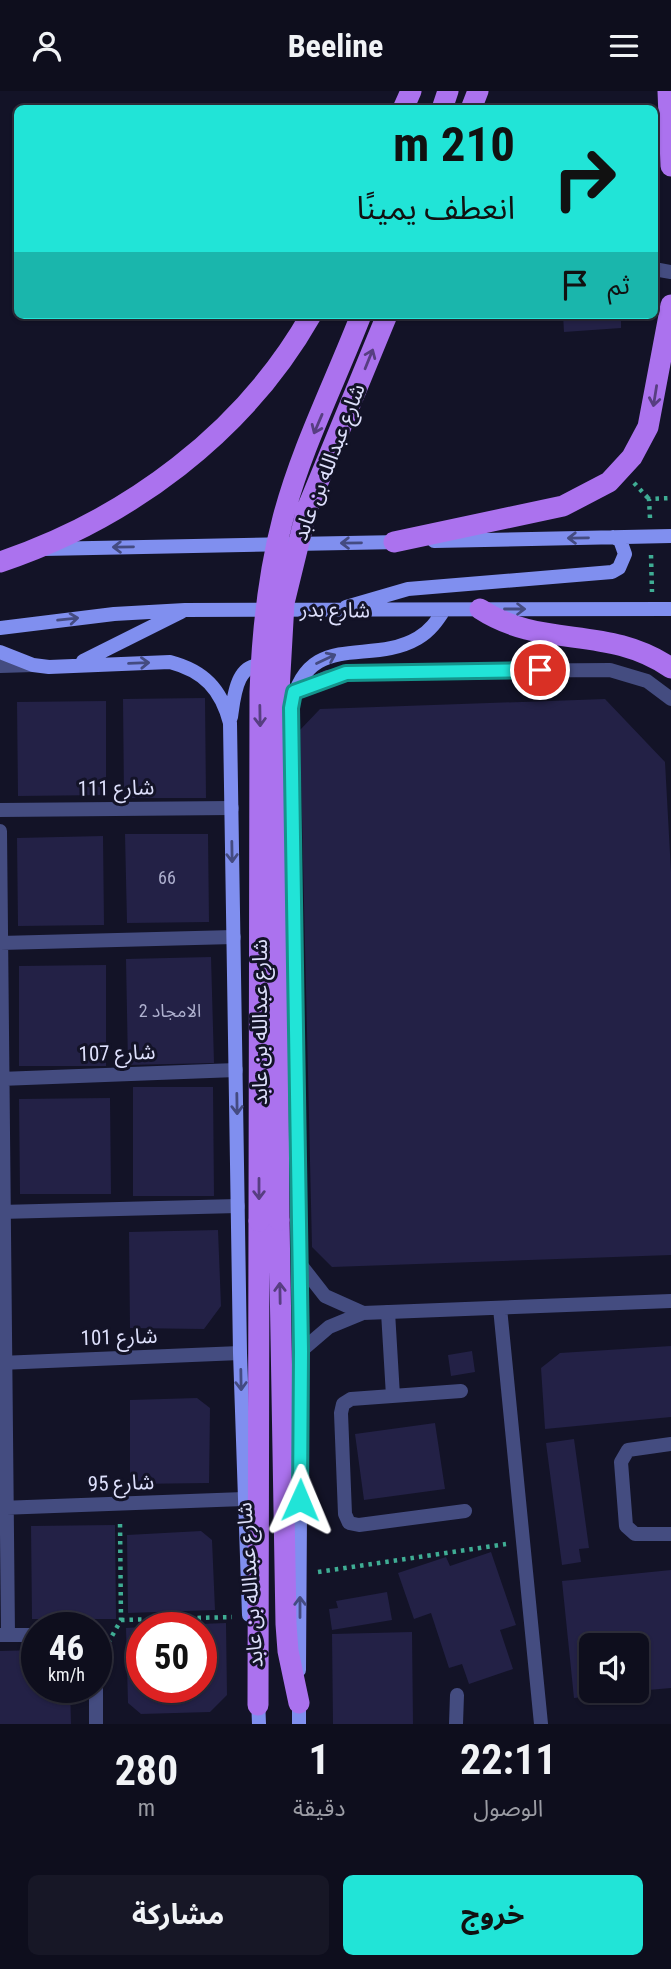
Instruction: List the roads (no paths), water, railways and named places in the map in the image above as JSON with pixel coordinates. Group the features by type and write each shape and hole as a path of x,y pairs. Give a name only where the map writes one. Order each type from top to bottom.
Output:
{"main road":[{"path":"668,91 671,166"},
{"path":"394,542 563,506 609,482 632,457 648,427 671,305"},
{"path":"0,562 68,535 109,513 187,460 252,398 280,363 308,319"},
{"name":"شارع عبدالله بن عابد","path":"299,1714 286,1624 269,1221 260,692 266,604 283,518 296,476 360,319"},
{"name":"شارع عبدالله بن عابد","path":"259,1714 276,744 284,603 307,509 385,319"},
{"path":"0,550 671,536"},
{"path":"338,611 360,601 408,589 612,572 619,568 625,554 620,540 613,537"},
{"name":"شارع بدر","path":"0,628 114,614 185,610 671,608"},
{"path":"480,609 518,629 631,646 671,668"},
{"path":"65,665 104,653 185,610"},
{"name":"شارع عبدالله بن عابد","path":"299,1714 301,1351 291,708 294,692 302,677 327,657 400,645 433,627 444,610"},
{"name":"شارع عبدالله بن عابد","path":"0,652 33,665 170,662 187,667 204,676 216,689 230,723 244,1499 249,1617 259,1714"},
{"path":"230,723 237,681 253,666 264,665 282,676 291,708"}],"street":[{"path":"0,666 33,665"},
{"path":"294,692 328,677 365,672 610,670 647,681 671,699"},
{"name":"شارع 111","path":"0,810 232,808"},
{"path":"0,831 4,1635"},
{"path":"0,943 234,937"},
{"name":"شارع 107","path":"1,1078 236,1070"},
{"path":"2,1212 238,1206"},
{"path":"300,1264 310,1282 325,1296 363,1313"},
{"path":"301,1351 329,1327 363,1313 671,1301"},
{"path":"500,1308 541,1724"},
{"path":"388,1312 393,1397"},
{"name":"شارع 101","path":"2,1363 240,1353"},
{"path":"461,1391 351,1399 341,1408 346,1519 359,1525 465,1511"},
{"path":"671,1444 628,1450 621,1462 626,1526 635,1534 671,1534"},
{"name":"شارع 95","path":"3,1508 244,1499"},
{"path":"456,1724 457,1695"},
{"path":"96,1703 96,1724"}]}
